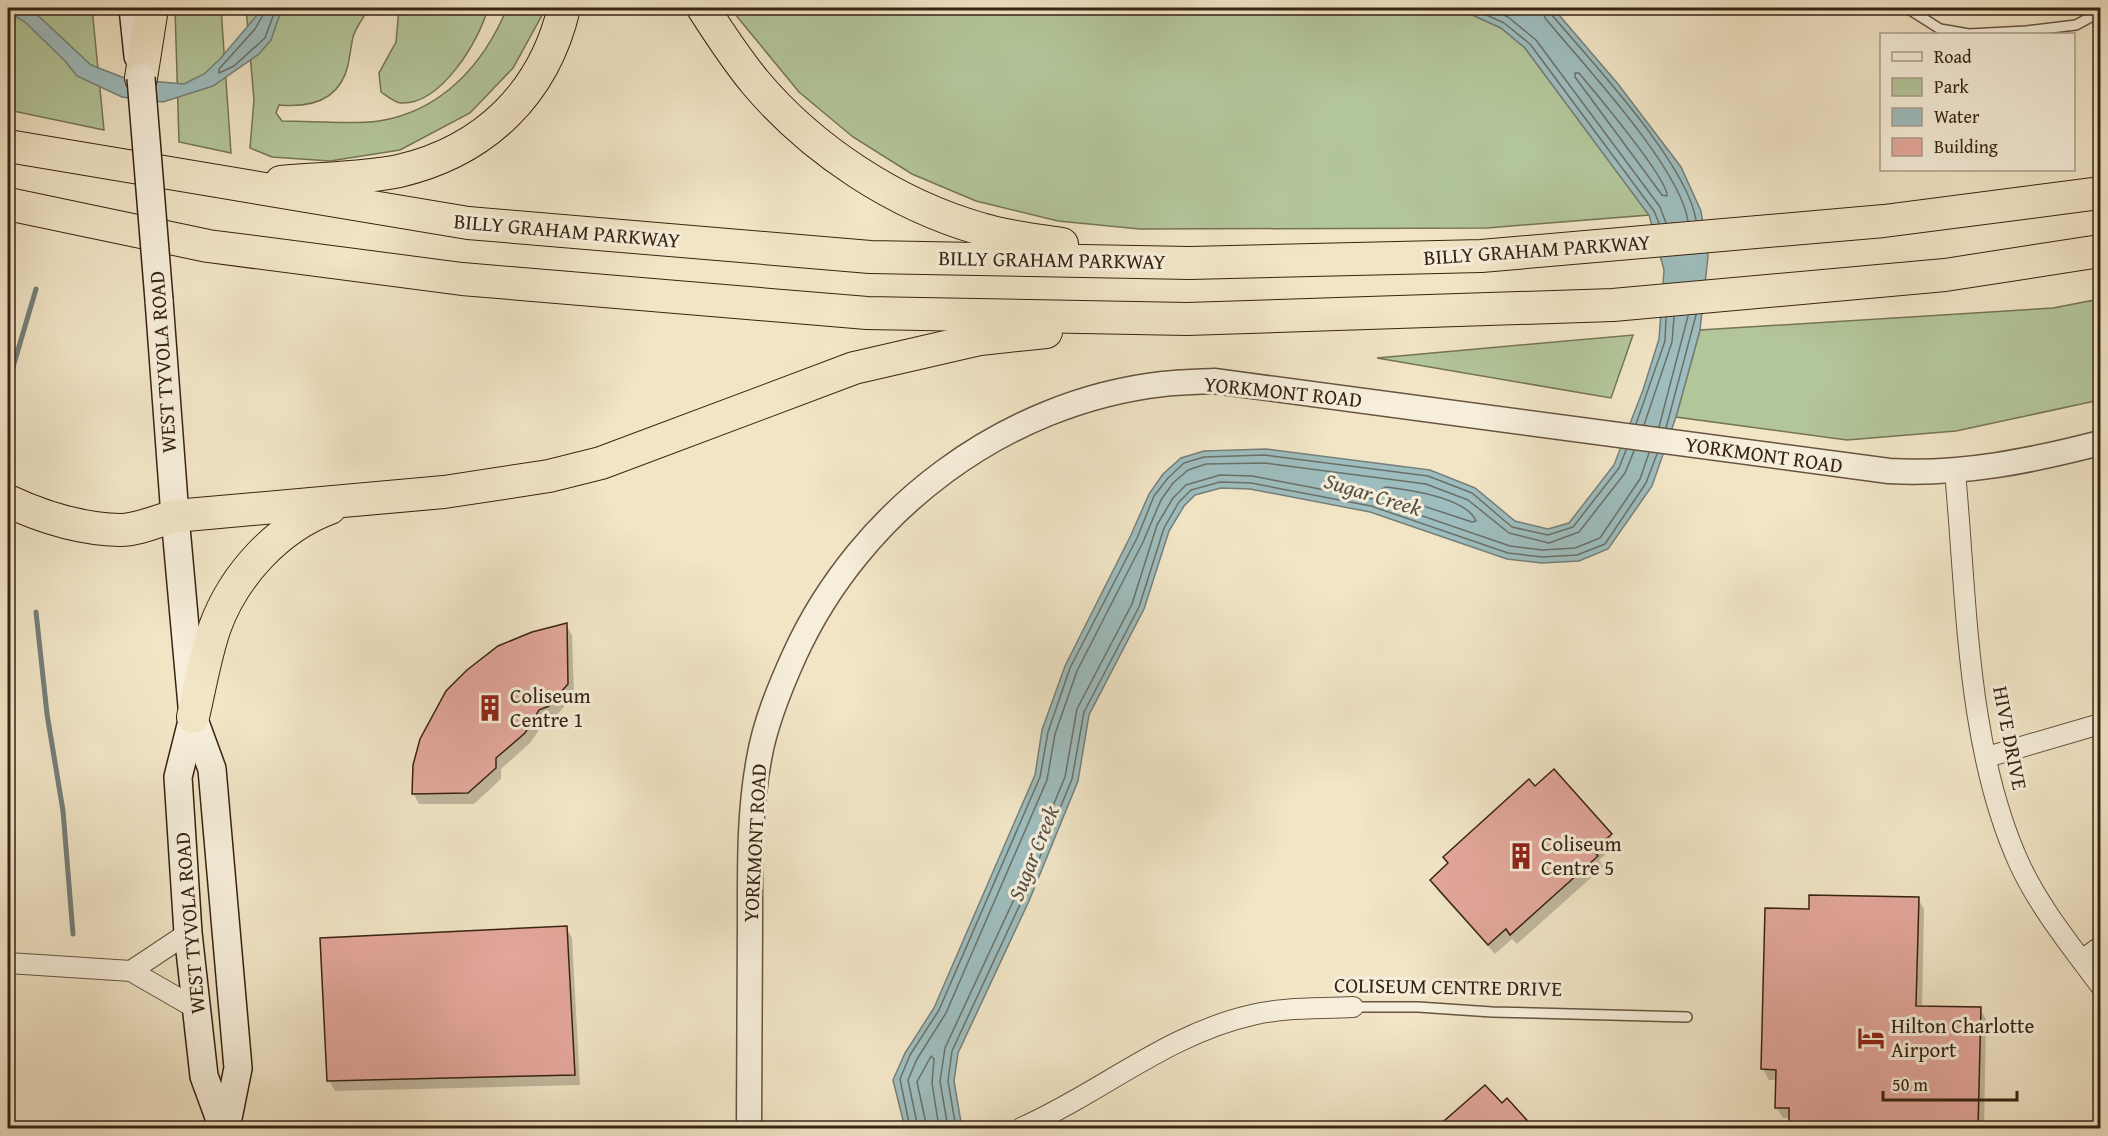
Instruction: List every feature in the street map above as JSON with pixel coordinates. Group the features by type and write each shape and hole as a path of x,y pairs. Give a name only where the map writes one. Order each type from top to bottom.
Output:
{"highway":[{"path":"141,78 152,8"},
{"path":"236,186 397,171 425,163 474,141 511,111 531,86 554,44 564,8"},
{"path":"703,8 755,82 788,117 845,163 886,189 981,230 1190,263"},
{"name":"BILLY GRAHAM PARKWAY","path":"8,146 236,186 468,223 870,257 1190,263 1481,256 1604,248 1947,215 2100,193"},
{"path":"8,204 208,246 474,280 867,313 1187,319 1613,305 1945,275 2100,251"},
{"path":"8,501 33,513 69,523 122,530 175,516 444,492 549,476 601,463 854,368 980,339 1187,319"},
{"path":"193,717 215,627 237,585 270,546 294,527 321,512 351,501"}],"main road":[{"name":"WEST TYVOLA ROAD","path":"133,8 141,78 193,717 212,769 238,1068 224,1128"},
{"name":"WEST TYVOLA ROAD","path":"193,717 178,777 188,933 204,1076 224,1128"}],"street":[{"name":"YORKMONT ROAD","path":"749,1128 750,861 756,779 765,731 781,684 805,632 842,571 885,522 927,483 985,444 1048,415 1098,398 1162,384 1214,381 1889,471 1955,472 2009,464 2100,443"},
{"name":"HIVE DRIVE","path":"1955,472 1974,686 1987,758 2000,811 2020,864 2051,916 2100,985"},
{"path":"1987,758 2100,724"},
{"path":"131,971 188,933"},
{"path":"2082,960 2100,947"},
{"path":"8,963 131,971 197,1009"},
{"name":"COLISEUM CENTRE DRIVE","path":"1021,1128 1047,1117 1184,1039 1212,1027 1267,1011 1353,1007"}],"lane":[{"path":"1907,8 1940,29 1963,33"},
{"path":"1998,33 2026,32 2076,25 2100,12"},
{"name":"COLISEUM CENTRE DRIVE","path":"1353,1007 1418,1006 1492,1012 1687,1017"}],"green space":[{"path":"8,8 92,8 104,130 8,110"},
{"path":"175,8 221,8 231,153 179,142"},
{"path":"246,8 369,8 354,33 344,77 331,94 313,103 279,105 276,113 282,121 343,123 379,121 402,116 422,107 441,96 473,66 486,48 507,8 546,8 513,68 470,113 400,150 330,161 272,157 250,148 254,100"},
{"path":"399,8 488,8 467,53 444,83 416,101 401,103 381,92 379,73 396,42"},
{"path":"730,8 1457,8 1501,28 1525,48 1649,215 1487,228 1140,229 1058,221 976,201 912,174 853,137 799,92"},
{"path":"2100,299 2100,400 1956,431 1847,440 1676,417 1700,330 2053,308"},
{"path":"1633,335 1611,398 1377,358"}],"water":[{"path":"8,8 30,8 91,65 127,79 184,84 204,74 220,59 263,8 282,8 271,40 259,54 213,86 163,102 122,97 77,76 25,22 8,12"},
{"name":"Sugar Creek","path":"1457,8 1553,8 1618,84 1681,167 1701,211 1708,256 1700,330 1676,417 1652,486 1608,549 1579,561 1542,563 1507,559 1370,512 1250,489 1221,488 1195,495 1184,506 1169,531 1144,609 1089,715 1078,781 1029,901 958,1053 954,1081 962,1128 905,1128 893,1080 905,1053 934,1008 1035,775 1042,730 1065,666 1131,535 1149,494 1163,474 1181,458 1204,451 1266,449 1430,470 1475,488 1515,521 1548,529 1569,523 1614,465 1643,390 1659,339 1664,270 1649,215 1525,48 1501,28"}],"building":[{"name":"Coliseum Centre 1","path":"567,623 568,684 549,706 539,710 525,733 496,758 496,768 468,793 412,794 413,765 420,739 446,691 467,670 498,646 532,632"},
{"name":"Coliseum Centre 5","path":"1554,769 1612,834 1593,850 1598,856 1510,935 1506,929 1488,945 1430,880 1448,863 1443,857 1529,779 1535,786"},
{"name":"Hilton Charlotte Airport","path":"1809,895 1919,897 1916,1006 1981,1007 1978,1128 1789,1126 1789,1108 1775,1108 1776,1070 1761,1069 1765,908 1809,909"},
{"path":"567,926 575,1075 327,1081 320,938"},
{"path":"1485,1085 1502,1103 1507,1098 1534,1128 1436,1128"}],"waterway":[{"path":"8,384 36,289"},
{"path":"36,612 47,714 63,811 73,934"}],"place":[{"name":"Coliseum Centre 1","path":"490,708"},
{"name":"Coliseum Centre 5","path":"1521,856"},
{"name":"Hilton Charlotte Airport","path":"1871,1038"}]}
